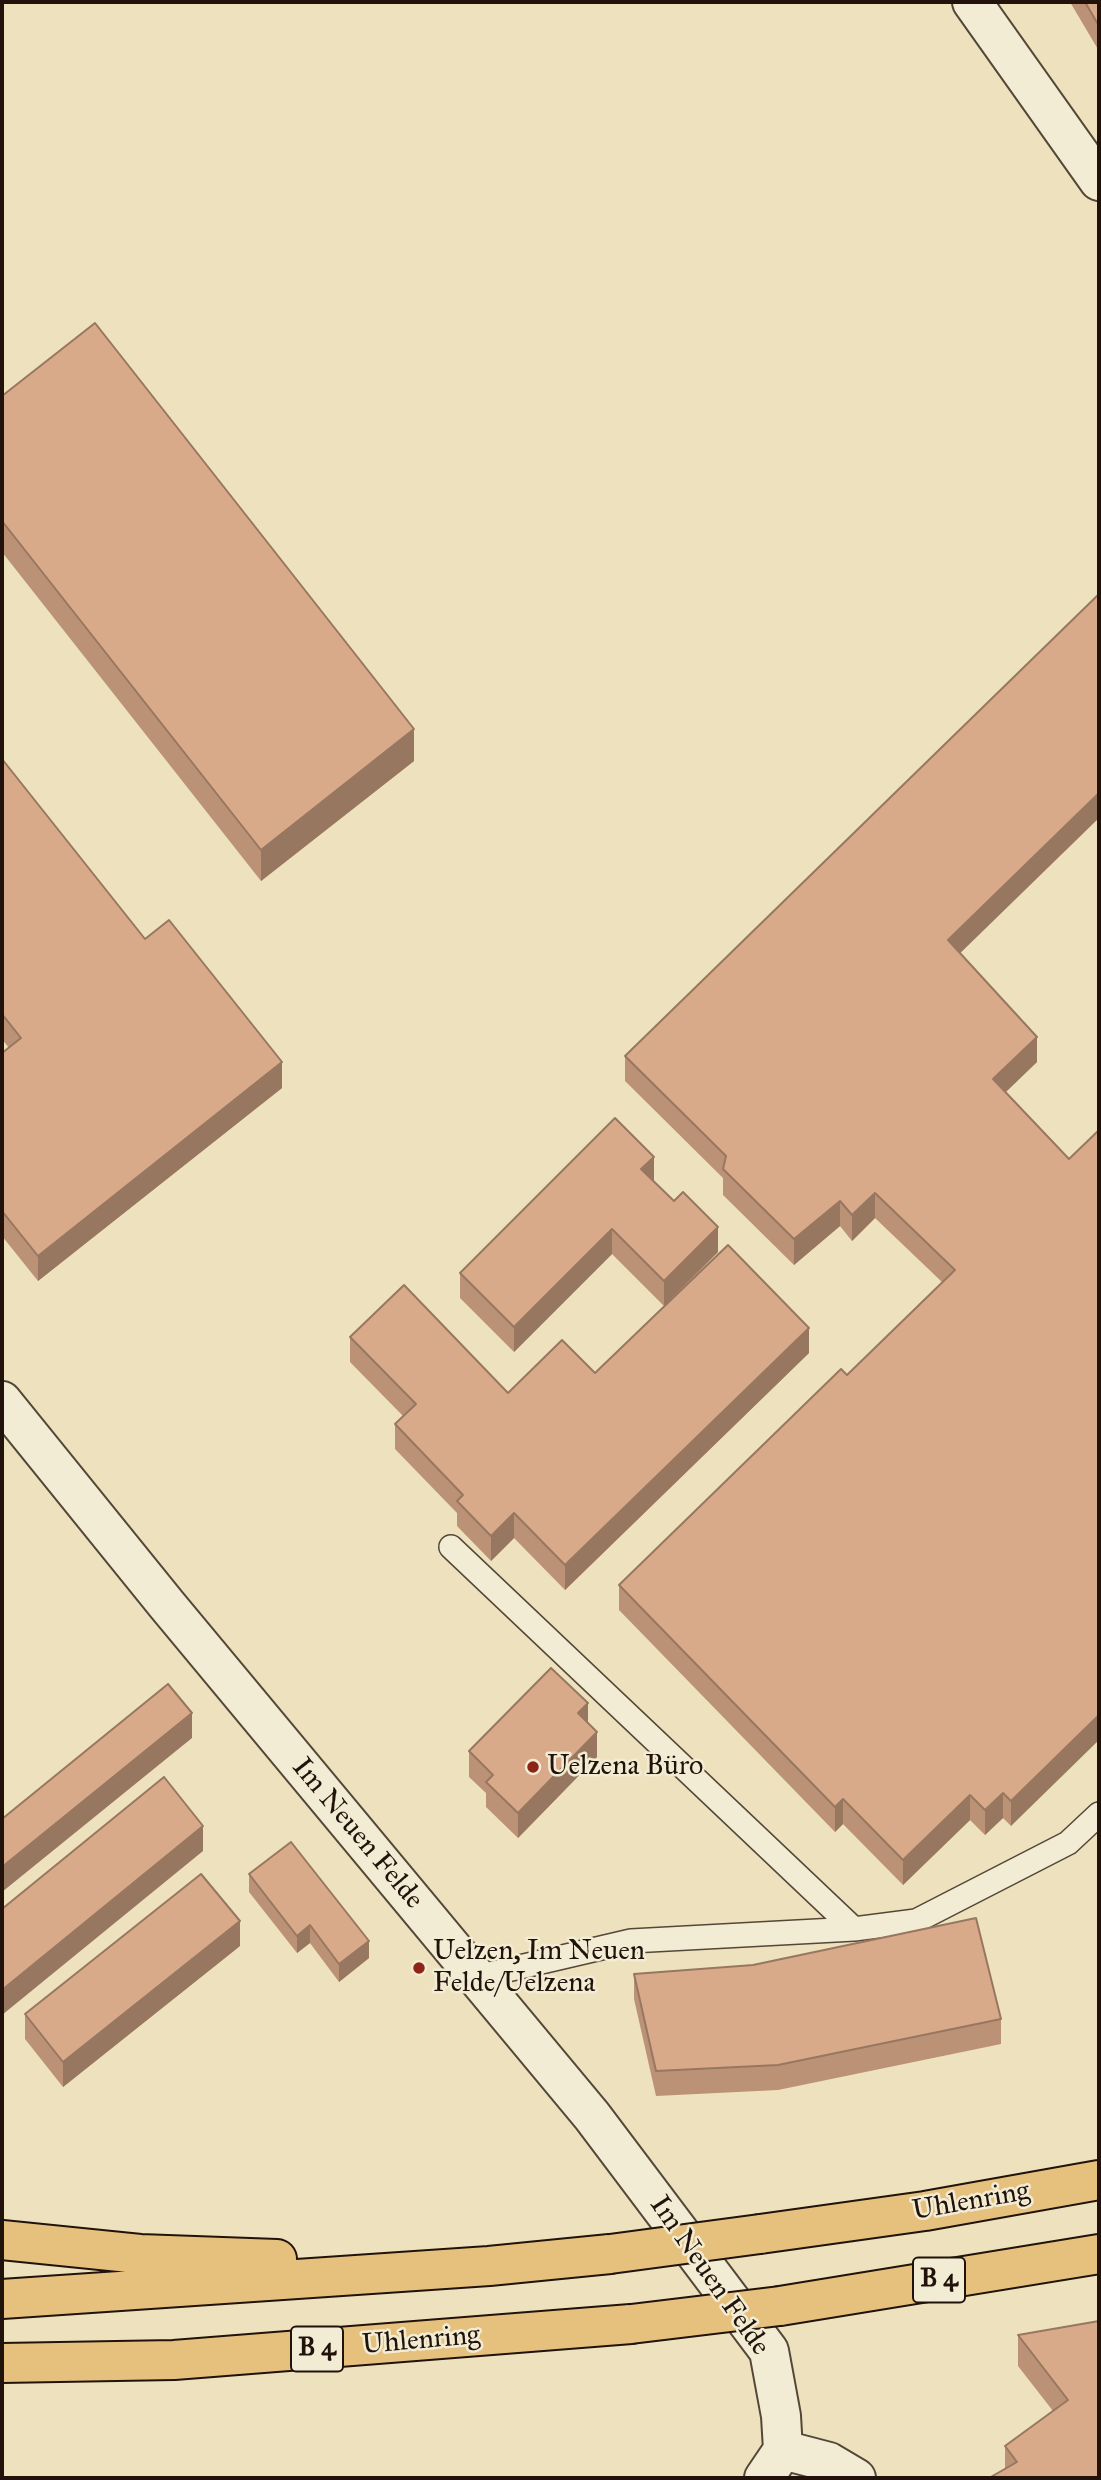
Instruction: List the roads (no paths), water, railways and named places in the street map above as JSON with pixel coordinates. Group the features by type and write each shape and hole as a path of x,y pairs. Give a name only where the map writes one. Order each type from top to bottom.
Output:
{"highway":[{"name":"Uhlenring","path":"489,2266 610,2254 925,2211 1099,2180"},
{"path":"2,2240 140,2254 489,2266"},
{"name":"Uhlenring","path":"2,2363 174,2360 631,2324 780,2306 1099,2254"},
{"path":"2,2298 489,2266"}],"street":[{"path":"972,2 1099,181"},
{"name":"Im Neuen Felde","path":"2,1401 167,1605 592,2116 769,2351 776,2448"},
{"path":"776,2448 830,2462 856,2478"}],"lane":[{"path":"451,1547 854,1929"},
{"path":"477,1978 631,1941 854,1929 916,1921 1068,1843 1099,1814"}],"place":[{"name":"Uelzena Büro","path":"533,1767"},
{"name":"Uelzen, Im Neuen Felde/Uelzena","path":"419,1968"}]}
